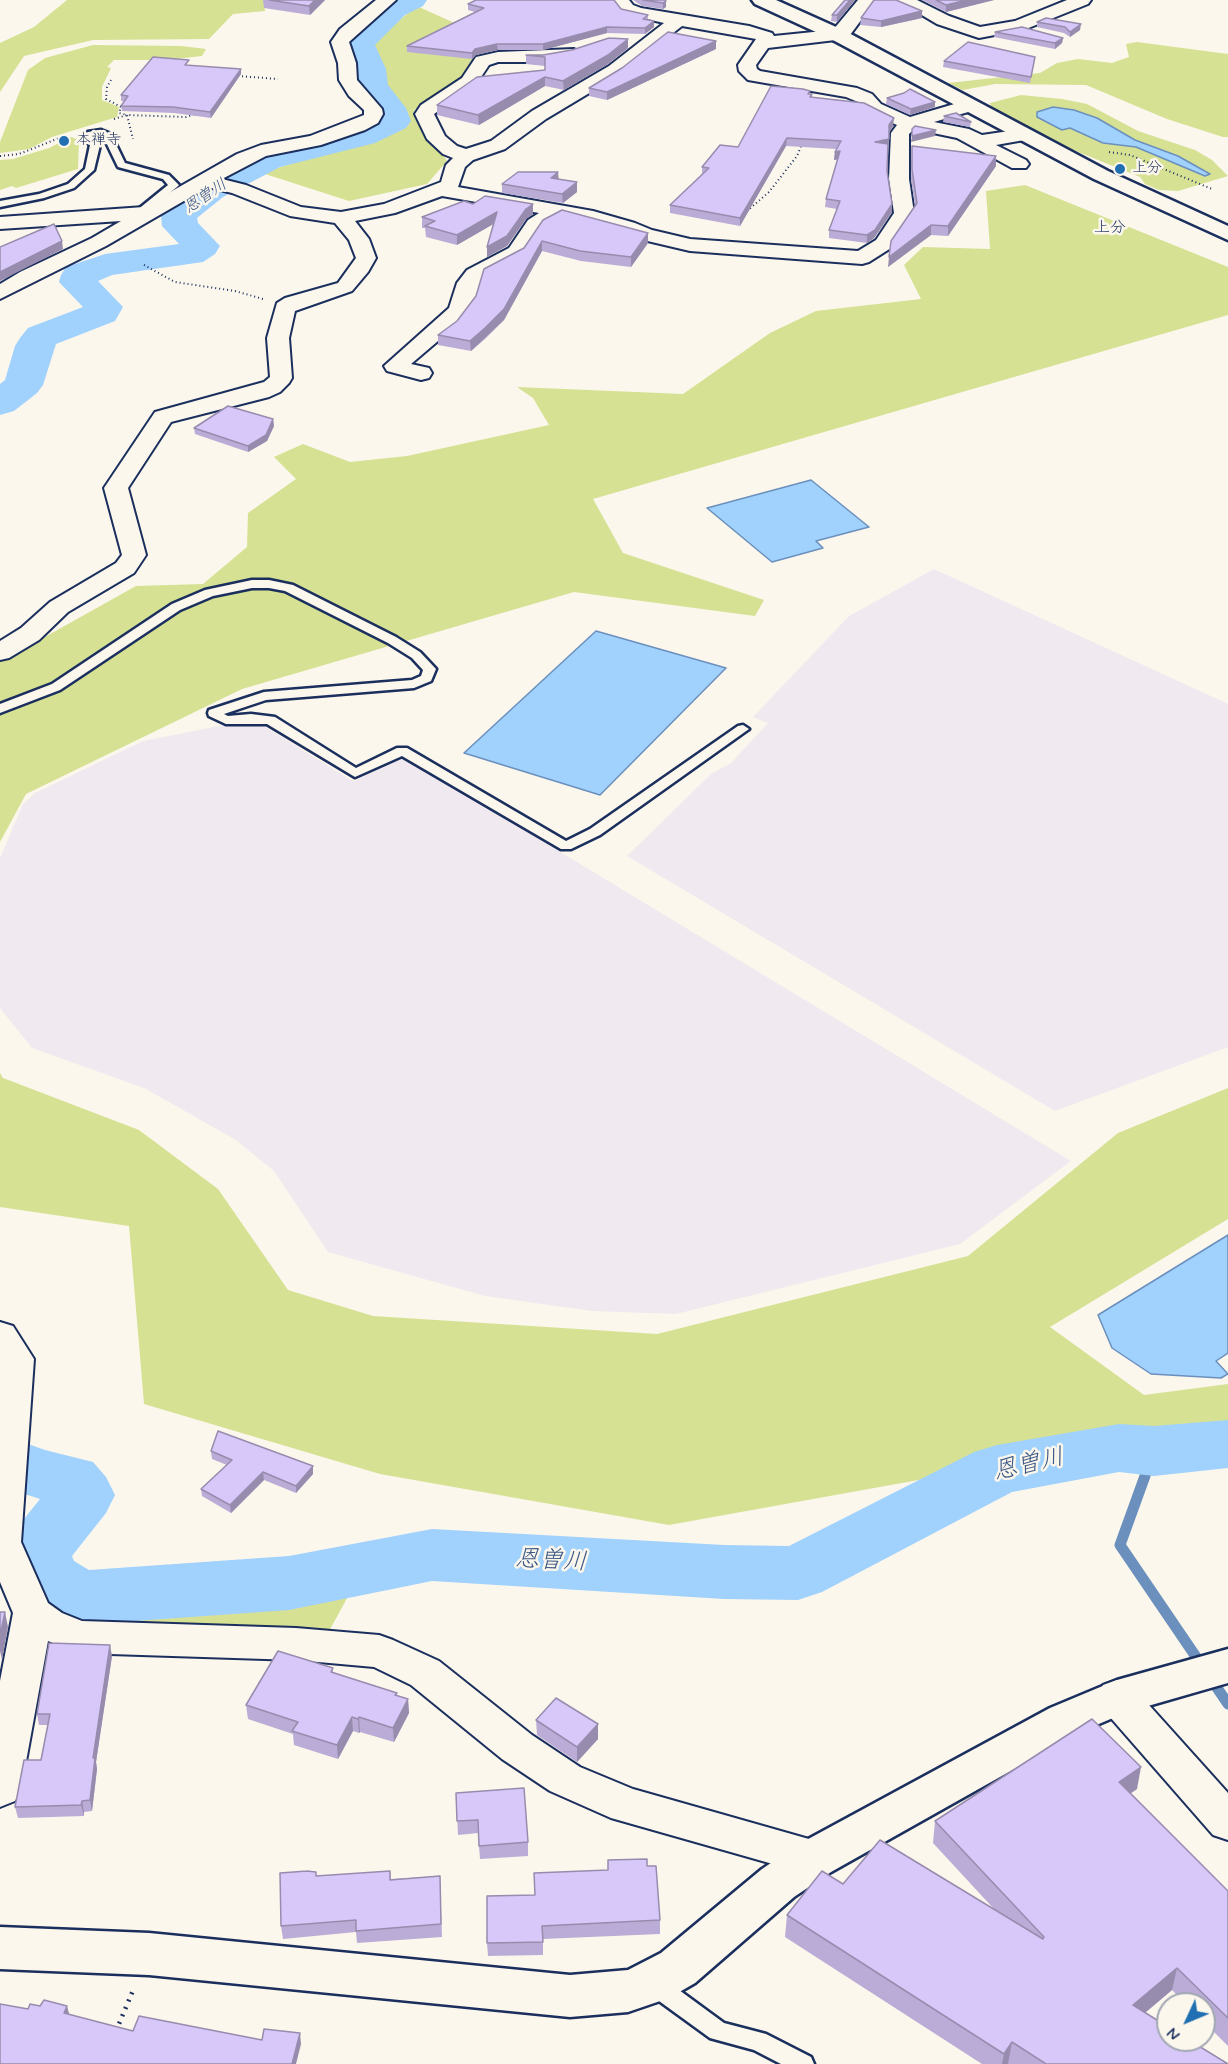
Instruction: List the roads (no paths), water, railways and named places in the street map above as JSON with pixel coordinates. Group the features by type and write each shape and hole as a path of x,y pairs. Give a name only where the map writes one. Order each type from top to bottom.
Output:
{"street":[{"path":"0,293 27,276 99,242 145,213 215,183 244,158 261,151 314,141 358,126 371,119 374,114 373,109 348,80 347,63 340,42 346,33 387,0"},
{"path":"620,0 627,9 637,13 749,31 766,37 747,65 748,71 754,76 850,92 865,98 874,108 910,123 942,128 980,141 986,147 1019,164"},
{"path":"761,0 838,36 1101,175 1228,234"},
{"path":"762,43 838,36 867,0"},
{"path":"902,0 921,7 977,39 1082,0"},
{"path":"215,183 297,212 341,218 388,209 450,185 456,165 466,156 498,145 539,115 615,70 678,20"},
{"path":"626,40 653,42"},
{"path":"466,156 450,150 437,139 424,114 428,109 469,82 482,62 498,57 543,57 587,47"},
{"path":"441,190 593,217 646,235 679,243 862,258 884,244 904,213 899,179 900,133 910,123 968,106"},
{"path":"980,141 1023,135"},
{"path":"421,373 395,366 457,313 463,305 468,283 474,274 516,252 535,224 559,211"},
{"path":"0,223 145,213"},
{"path":"0,652 30,634 59,607 125,568 130,562 134,555 116,488 163,417 183,410 261,392 272,387 281,378 278,338 285,308 293,303 345,287 361,268 366,258 359,239 341,218"},
{"path":"0,1335 16,1359 2,1542 33,1613 48,1624 79,1637 296,1644 379,1651 425,1673 517,1747 565,1779 626,1805 815,1858"},
{"path":"0,1789 33,1613"},
{"path":"0,1948 149,1954 570,1996 628,1991 652,1983 678,1968 778,1883 815,1858 1065,1720 1117,1697 1228,1666"},
{"path":"1117,1697 1228,1822"}],"lane":[{"path":"1014,26 1032,30"},
{"path":"0,204 41,196 71,186 89,170 95,145 88,137 91,134 101,133 108,136 121,165 166,177 174,185 145,213"},
{"path":"0,709 56,687 176,608 209,593 269,584 289,588 392,640 416,655 430,669 427,678 414,684 264,696 214,713 226,720 251,718 270,720 355,773 402,752 566,846 595,832 743,729"},
{"path":"652,1983 718,2031 758,2041 803,2064"}],"water":[{"path":"1053,107 1074,110 1097,118 1135,140 1178,156 1210,174 1205,176 1136,147 1103,143 1070,128 1062,130 1037,117 1037,112"},
{"path":"811,480 869,527 816,541 823,548 772,562 707,508"},
{"path":"596,631 726,668 600,795 464,753"},
{"path":"1228,1235 1228,1353 1216,1361 1228,1374 1221,1378 1151,1374 1112,1348 1098,1315"}],"waterway":[{"name":"恩曽川","path":"0,403 23,385 34,346 42,336 102,313 104,307 78,282 79,275 105,265 190,254 202,246 180,226 179,215 211,190 268,160 363,136 394,121 390,108 372,87 370,69 359,44 394,9 412,0"},
{"name":"恩曽川","path":"0,1459 35,1473 69,1480 82,1495 48,1537 38,1556 44,1577 80,1598 289,1583 432,1555 724,1572 798,1573 997,1470 1119,1448 1154,1451 1228,1444"},
{"path":"1154,1451 1120,1545 1228,1704"}],"place":[{"name":"本禅寺","path":"64,141"},
{"name":"上分","path":"1120,169"}],"district":[{"name":"上分","path":"1110,229"}]}
